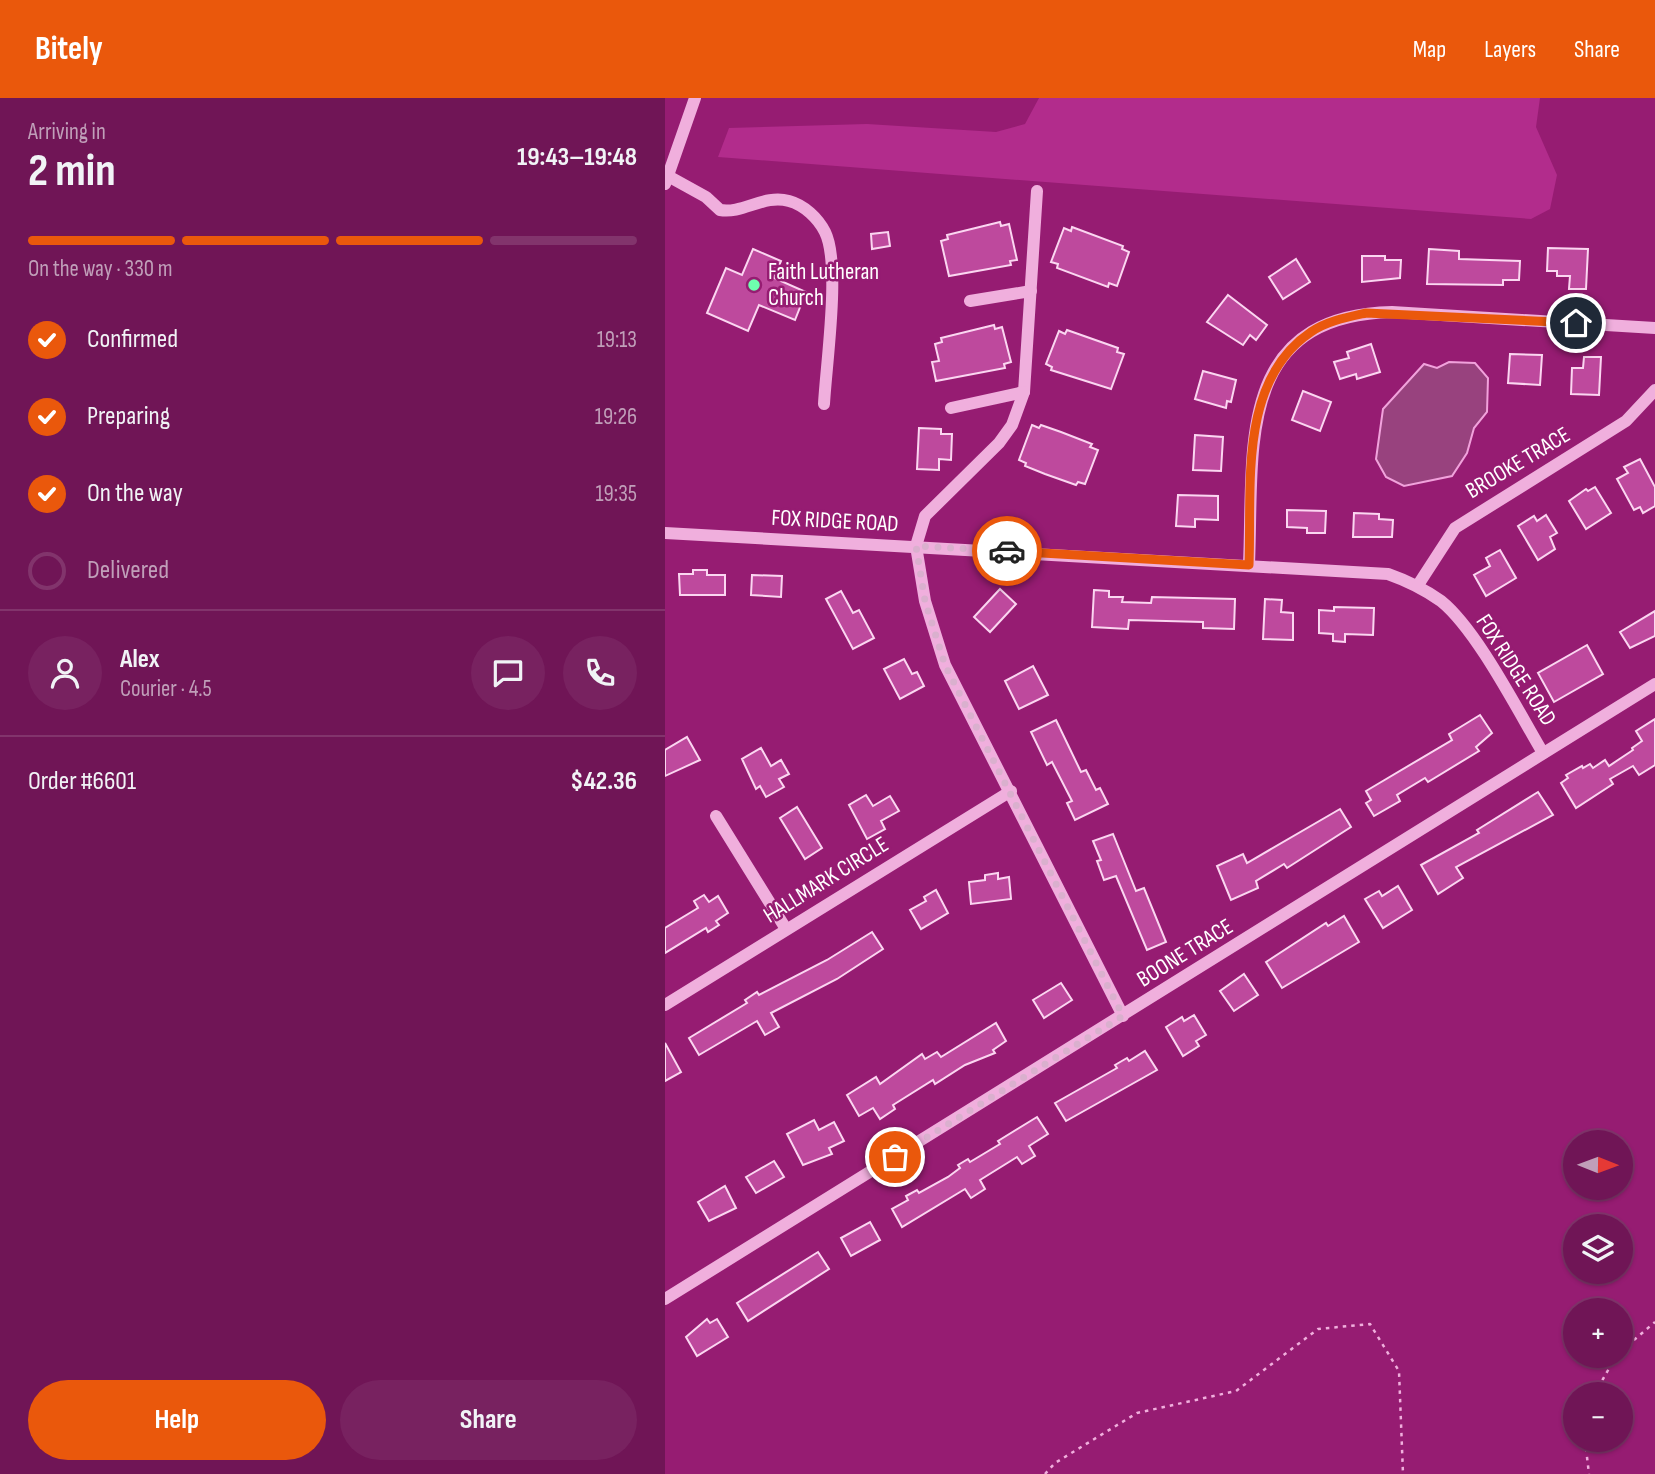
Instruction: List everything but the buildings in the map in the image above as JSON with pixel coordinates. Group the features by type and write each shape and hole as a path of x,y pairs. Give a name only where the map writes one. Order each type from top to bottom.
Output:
{"street":[{"path":"695,98 666,180 706,197 720,210 734,210 779,199 800,206 818,221 825,233 831,259 824,404"},
{"path":"1037,191 1024,392 1012,425 999,443 925,516 916,546 925,601 945,665 1123,1016"},
{"path":"969,301 1031,291"},
{"path":"1249,565 1256,412 1266,384 1285,354 1312,331 1339,319 1366,313 1392,312 1655,328"},
{"name":"BROOKE TRACE","path":"1418,585 1455,528 1626,421 1655,390"},
{"path":"951,408 1024,392"},
{"name":"FOX RIDGE ROAD","path":"665,533 1388,574 1418,585 1443,603 1466,626 1543,753"},
{"name":"BOONE TRACE","path":"665,1299 1655,684"},
{"name":"HALLMARK CIRCLE","path":"665,1005 1011,791"},
{"path":"716,816 786,929"}],"path":[{"path":"1633,1341 1655,1322"},
{"path":"1045,1474 1055,1464 1137,1413 1236,1391 1318,1329 1370,1324 1399,1371 1402,1474"},
{"path":"1586,1452 1589,1474"}],"shaded area":[{"path":"1039,98 1540,98 1536,127 1557,175 1550,209 1531,219 718,157 729,128 867,124 996,132 1025,124"},
{"path":"1449,362 1475,363 1488,378 1487,412 1474,428 1467,453 1452,476 1404,486 1386,477 1376,459 1383,409 1424,364 1437,368"}],"way so far":[{"path":"895,1157 1123,1016 1079,924 945,665 925,601 916,546 1007,551"}],"place":[{"name":"Faith Lutheran Church","path":"754,285"}],"route":[{"path":"1007,551 1249,565 1256,412 1266,384 1285,354 1312,331 1339,319 1366,313 1392,312 1576,323"}]}
